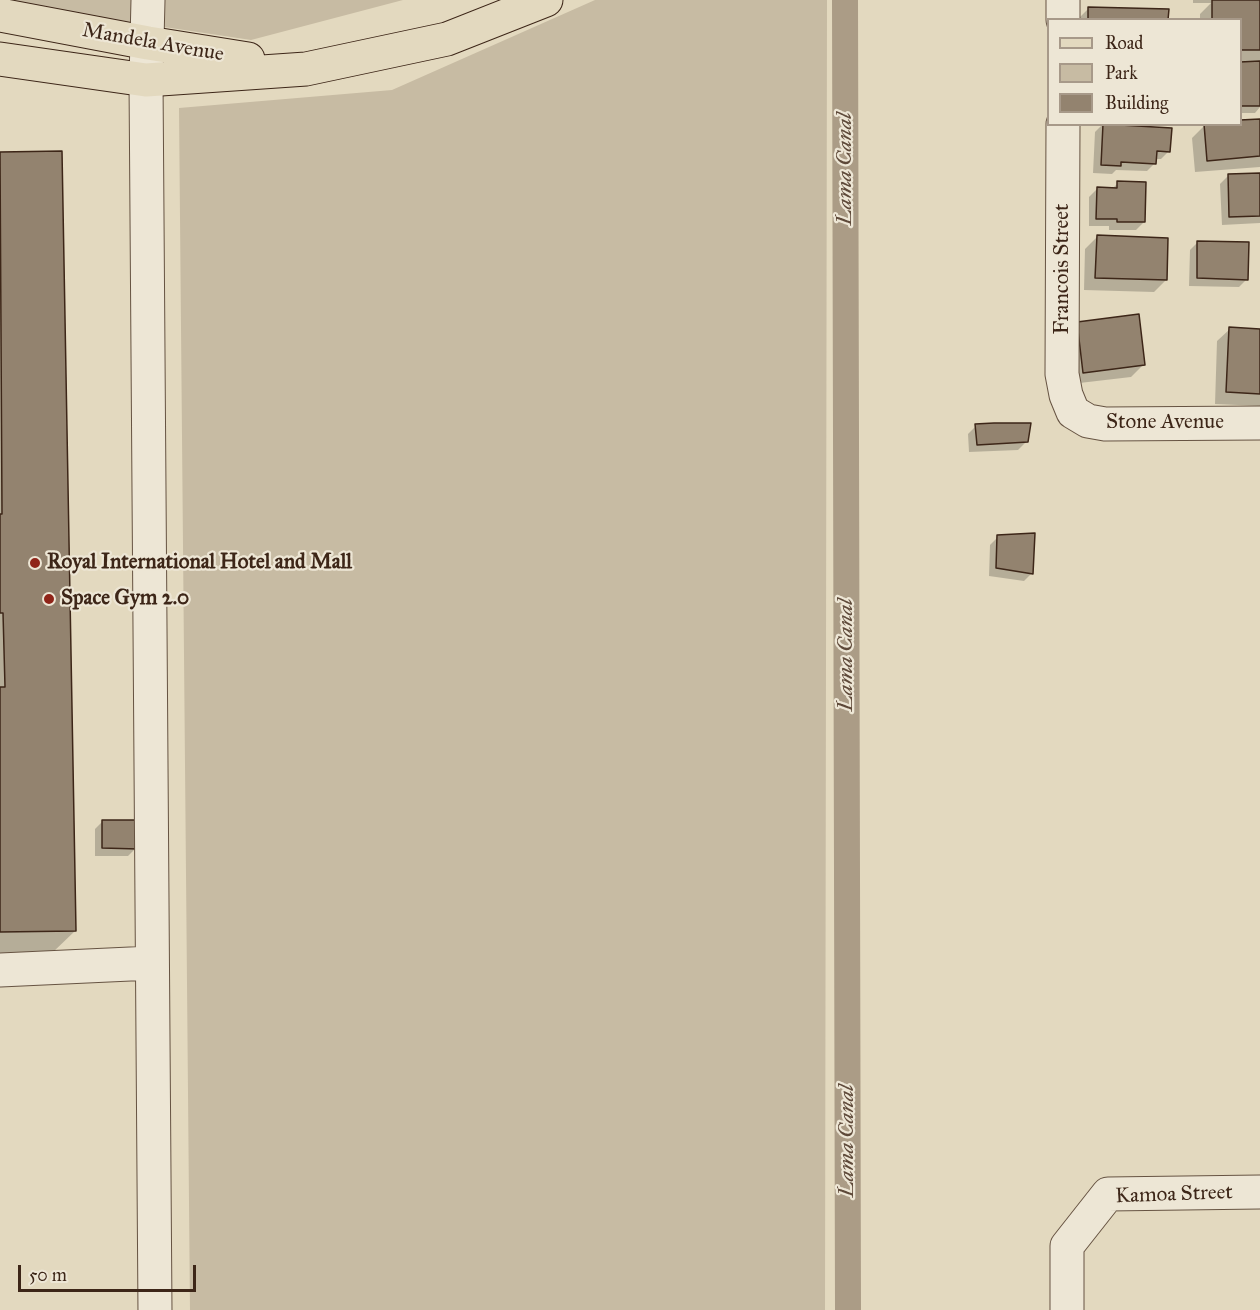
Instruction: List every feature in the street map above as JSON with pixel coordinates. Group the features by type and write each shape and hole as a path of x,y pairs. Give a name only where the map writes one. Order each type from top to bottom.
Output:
{"main road":[{"name":"Mandela Avenue","path":"0,59 146,80 306,69 447,39 546,0"},
{"name":"Mandela Avenue","path":"0,15 148,43 306,69"}],"street":[{"path":"148,0 146,80 155,1310"},
{"path":"1063,0 1063,18"},
{"name":"Francois Street","path":"1063,126 1062,374 1066,395 1073,412"},
{"name":"Stone Avenue","path":"1073,412 1088,422 1105,424 1260,423"},
{"path":"0,970 152,963"},
{"name":"Kamoa Street","path":"1067,1310 1066,1246 1108,1194 1260,1192"}],"green space":[{"path":"14,0 403,0 251,40 51,10"},
{"path":"595,0 827,0 825,1310 190,1310 179,108 392,90"}],"building":[{"path":"1212,0 1260,0 1260,50 1242,50 1242,18 1212,18"},
{"path":"1088,7 1169,9 1168,18 1088,18"},
{"path":"1260,61 1260,106 1242,106 1242,62"},
{"path":"1260,119 1260,156 1207,161 1204,126 1242,126 1242,120"},
{"path":"1103,126 1172,128 1170,152 1157,151 1156,164 1121,162 1121,166 1101,165"},
{"name":"Royal International Hotel and Mall","path":"62,151 76,931 0,932 0,687 5,687 3,613 0,613 0,514 2,514 0,152"},
{"path":"1260,173 1260,216 1229,217 1228,174"},
{"path":"1117,181 1146,182 1145,222 1096,219 1097,187 1117,188"},
{"path":"1097,235 1168,238 1167,280 1095,278"},
{"path":"1197,241 1249,242 1248,280 1197,278"},
{"path":"1139,314 1145,365 1083,373 1077,322"},
{"path":"1229,327 1260,329 1260,394 1226,392"},
{"path":"1031,423 1028,442 977,445 975,424"},
{"path":"1035,533 1033,574 996,568 997,535"},
{"path":"102,820 138,820 138,849 102,848"}],"waterway":[{"name":"Lama Canal","path":"845,0 848,1310"}],"place":[{"name":"Royal International Hotel and Mall","path":"35,563"},
{"name":"Space Gym 2.0","path":"49,599"}]}
